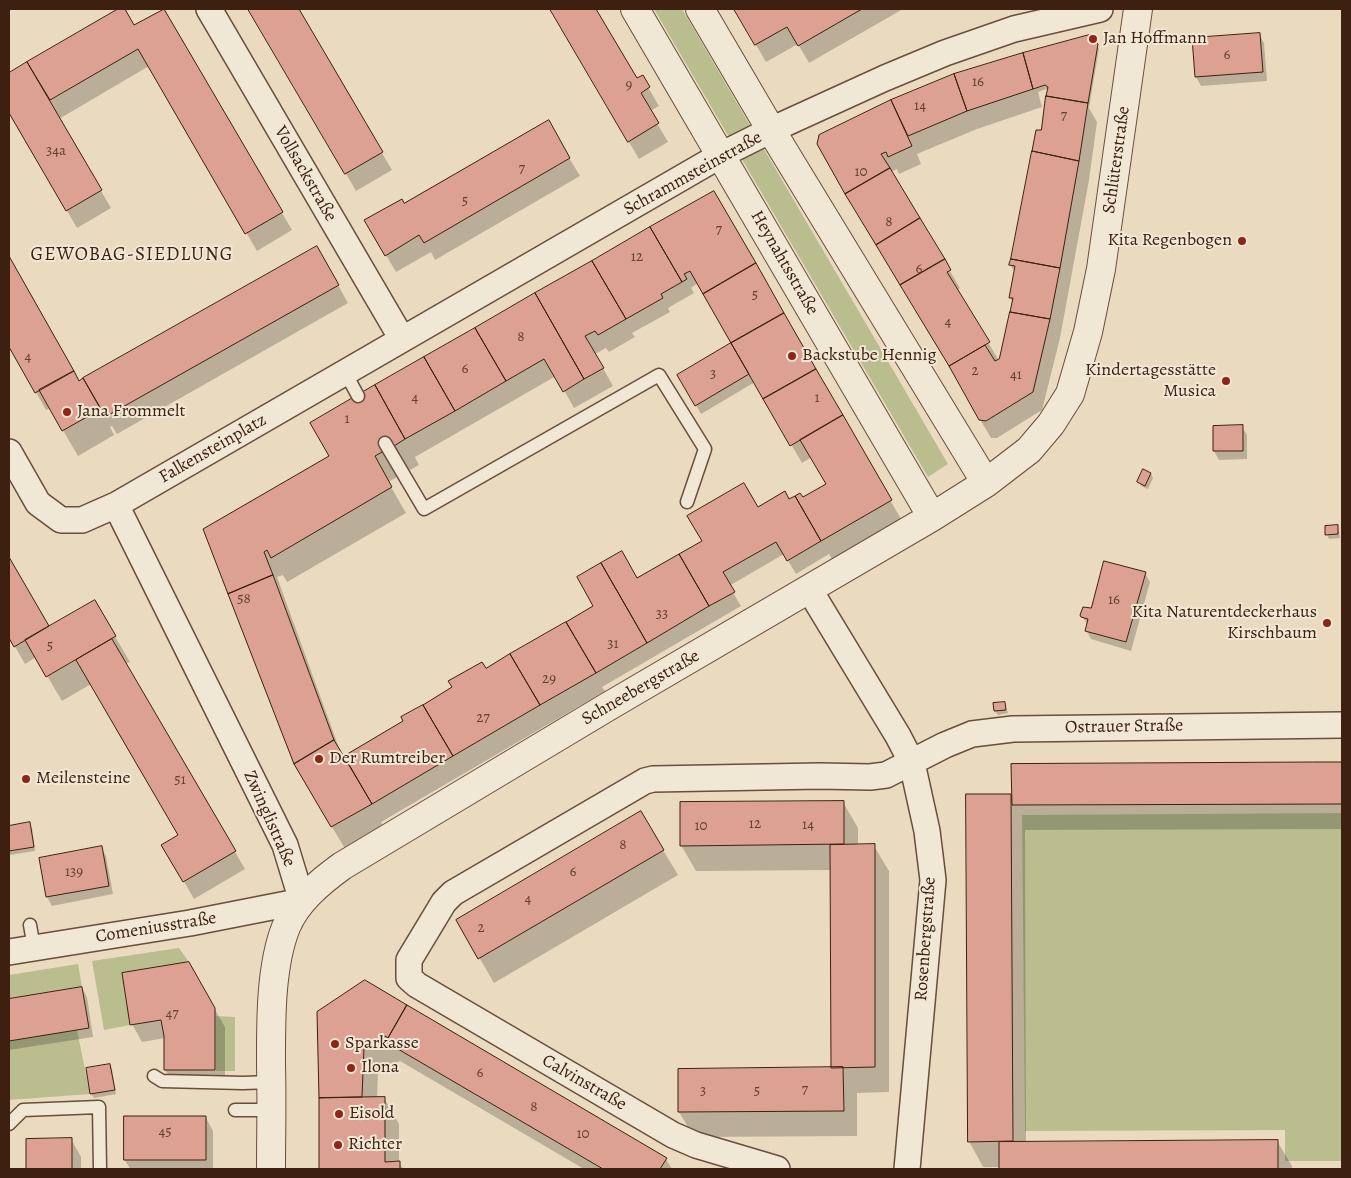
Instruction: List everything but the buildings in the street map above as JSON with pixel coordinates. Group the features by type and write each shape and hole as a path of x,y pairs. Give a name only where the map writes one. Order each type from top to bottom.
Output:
{"street":[{"name":"Vollsackstraße","path":"209,9 402,340"},
{"name":"Heynahtsstraße","path":"635,9 932,517"},
{"path":"700,9 771,130 986,483"},
{"name":"Schrammsteinstraße","path":"310,393 721,155 771,130 945,53 1014,29 1100,9"},
{"name":"Schlüterstraße","path":"986,483 1029,450 1051,424 1070,394 1088,332 1101,269 1138,9"},
{"name":"Falkensteinplatz","path":"9,452 38,503 61,520 82,520 116,505 310,393"},
{"name":"Schneebergstraße","path":"302,901 318,884 342,866 600,711 932,517 986,483"},
{"name":"Zwinglistraße","path":"116,505 285,845 302,901"},
{"name":"Rosenbergstraße","path":"809,589 898,736 912,763 927,832 933,880 907,1169"},
{"name":"Ostrauer Straße","path":"912,763 945,745 972,734 1013,729 1342,725"},
{"name":"Calvinstraße","path":"777,1169 696,1145 673,1135 417,985 409,978 409,960 444,902 454,893 645,781 653,779 751,777 870,777 886,775 912,763"},
{"path":"271,1169 272,1005 277,960 286,926 302,901"},
{"name":"Comeniusstraße","path":"18,943 190,923 302,901"}],"lane":[{"path":"345,372 358,396"},
{"path":"385,443 424,509 660,375 705,450 687,502"},
{"path":"154,1076 162,1081 272,1082"},
{"path":"9,1124 23,1110 99,1107 100,1169"},
{"path":"235,1110 271,1110"}],"green space":[{"path":"654,9 682,9 948,464 928,477"},
{"path":"1342,813 1342,1161 1285,1161 1285,1130 1025,1131 1022,815"},
{"path":"179,948 189,962 122,973 130,1025 104,1030 92,961"},
{"path":"78,964 82,987 9,999 9,975"},
{"path":"216,1016 235,1017 235,1071 216,1071"},
{"path":"77,1030 90,1094 9,1100 9,1041"}],"place":[{"name":"Jan Hoffmann","path":"1093,39"},
{"name":"Kita Regenbogen","path":"1242,241"},
{"name":"Backstube Hennig","path":"792,356"},
{"name":"Kindertagesstätte Musica","path":"1226,381"},
{"name":"Jana Frommelt","path":"67,412"},
{"name":"Kita Naturentdeckerhaus Kirschbaum","path":"1327,623"},
{"name":"Der Rumtreiber","path":"319,759"},
{"name":"Meilensteine","path":"26,779"},
{"name":"Sparkasse","path":"335,1044"},
{"name":"Ilona","path":"351,1068"},
{"name":"Eisold","path":"339,1114"},
{"name":"Richter","path":"338,1145"}],"district":[{"name":"GEWOBAG-SIEDLUNG","path":"132,255"}]}
